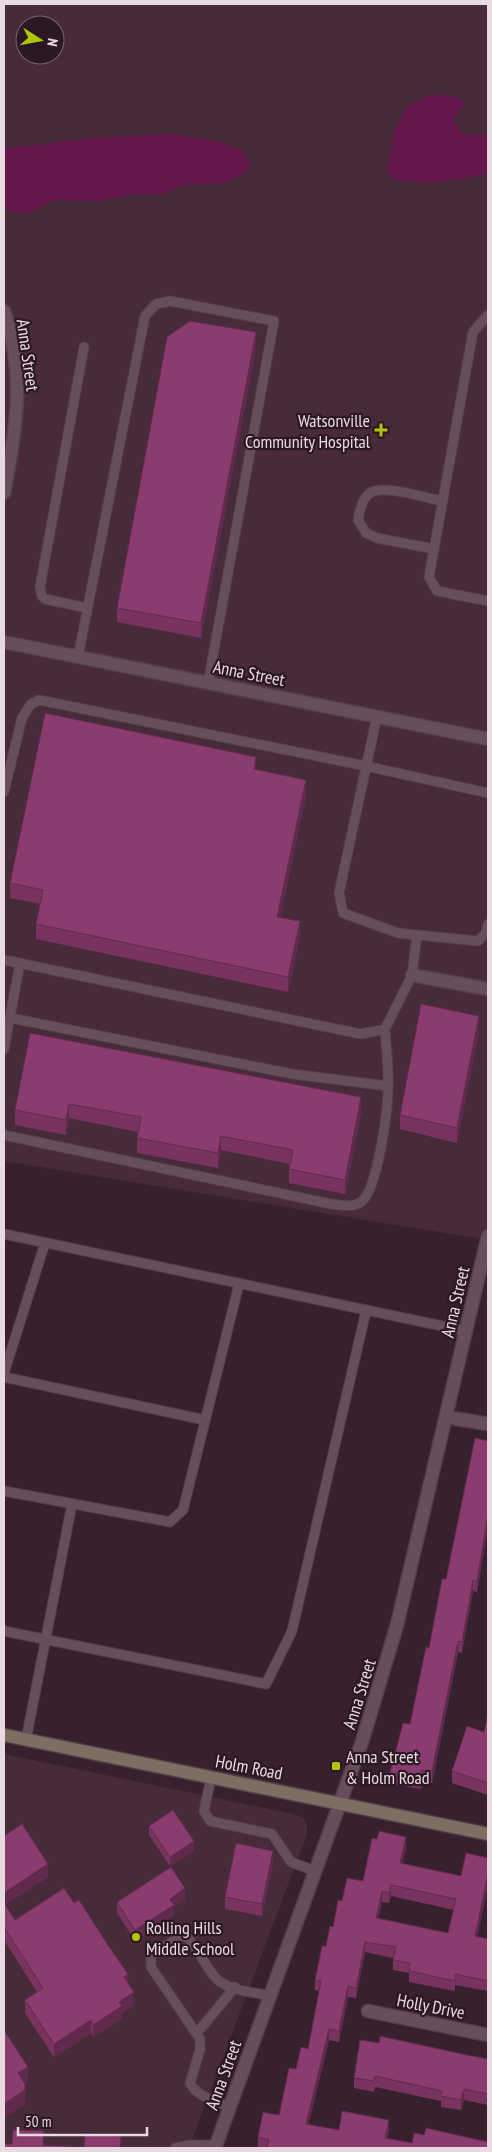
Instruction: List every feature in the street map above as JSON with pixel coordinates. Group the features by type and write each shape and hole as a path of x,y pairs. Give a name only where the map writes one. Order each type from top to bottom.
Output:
{"street":[{"name":"Anna Street","path":"4,311 14,355 18,398 17,422 4,493"},
{"name":"Anna Street","path":"4,642 488,739"},
{"path":"412,975 488,989"},
{"name":"Anna Street","path":"215,2146 340,1804 386,1668 488,1236"},
{"path":"446,1416 488,1424"},
{"name":"Holm Road","path":"4,1736 488,1834"},
{"name":"Holly Drive","path":"368,2011 488,2035"}],"lane":[{"path":"78,656 145,316 156,304 170,301 274,321 208,682"},
{"path":"488,315 473,332 429,577 437,591 488,600"},
{"path":"84,347 40,587 42,596 45,599 87,608"},
{"path":"434,549 377,538 366,533 358,520 362,503 371,492 385,490 442,501"},
{"path":"4,792 22,718 31,704 38,700 366,766 488,793"},
{"path":"377,716 339,893 343,913 398,933 464,941 478,940 486,934 488,924"},
{"path":"4,1135 331,1204 350,1206 362,1201 372,1186 384,1128 388,1086 385,1029 412,975 417,935"},
{"path":"4,960 361,1034 385,1029"},
{"path":"4,1049 20,964"},
{"path":"11,1018 292,1074 388,1086"},
{"path":"4,1234 466,1331"},
{"path":"45,1243 4,1375 205,1420"},
{"path":"4,1491 170,1522 183,1510 239,1284"},
{"path":"4,1632 266,1684 292,1631 366,1311"},
{"path":"26,1740 72,1504"},
{"path":"211,1778 204,1811 210,1821 272,1834 291,1862 315,1870"},
{"path":"230,2107 200,2095 190,2083 200,2050 200,2040 151,1967 151,1955 182,1935 189,1940 216,1979 224,1984 270,1996"},
{"path":"197,2033 235,1987"},
{"path":"175,2148 191,2145 215,2146"}],"shaded area":[{"path":"4,4 488,4 488,1240 4,1161"},
{"path":"430,95 454,96 465,103 453,120 462,134 488,135 488,174 434,183 393,180 387,171 394,133 407,107"},
{"path":"170,134 220,142 242,151 251,165 241,175 224,183 183,185 165,194 133,194 97,201 54,200 31,212 17,213 7,211 4,207 4,149 94,138"},
{"name":"Rolling Hills Middle School","path":"4,1754 294,1814 304,1819 307,1823 307,1834 189,2148 4,2148"}],"building":[{"path":"190,321 256,332 201,623 117,608 167,337"},
{"path":"45,713 256,757 254,769 306,780 277,917 300,921 288,977 36,924 43,890 10,883"},
{"path":"421,1004 479,1016 457,1128 400,1115"},
{"path":"30,1033 361,1097 345,1180 289,1169 293,1150 221,1136 218,1153 137,1138 141,1117 69,1104 66,1120 15,1110"},
{"path":"475,1438 488,1441 488,1515 477,1581 473,1580 462,1642 458,1641 432,1771 422,1770 421,1778 390,1773 403,1723 410,1724 426,1647 429,1648 442,1579 446,1579"},
{"path":"488,1713 488,1783 452,1771 467,1726 484,1732"},
{"path":"173,1810 194,1841 170,1857 149,1826"},
{"path":"22,1824 48,1864 4,1893 4,1836"},
{"path":"379,1831 406,1837 400,1863 461,1876 466,1853 488,1858 488,1874 475,1936 488,1939 488,1981 455,1974 455,1981 409,1971 410,1963 393,1960 396,1947 365,1942 356,1988 348,1986 339,2031 329,2029 306,2124 339,2130 342,2111 389,2120 385,2138 412,2143 414,2133 424,2135 426,2128 488,2142 488,2148 272,2148 267,2147 269,2140 258,2137 263,2112 279,2115 289,2068 296,2069 301,2047 308,2049 321,1981 315,1980 322,1946 326,1946 330,1926 333,1927 338,1900 342,1901 347,1878 363,1881 372,1838 377,1839","holes":["391,1885 456,1899 448,1933 376,1918 382,1891 389,1893"]},
{"path":"236,1843 273,1851 262,1904 225,1897"},
{"path":"171,1867 185,1888 170,1899 174,1905 135,1930 117,1902"},
{"path":"64,1888 74,1903 79,1900 128,1974 124,1977 134,1992 119,2002 122,2006 93,2025 91,2020 54,2044 25,2000 43,1988 4,1927 4,1903 15,1920"},
{"path":"4,2030 28,2067 18,2073 25,2084 25,2090 4,2104"},
{"path":"380,2036 488,2059 488,2094 464,2089 461,2100 441,2096 442,2091 375,2076 374,2081 354,2078 360,2040 379,2043"},
{"path":"13,2130 44,2131 43,2145 84,2147 85,2134 121,2136 120,2148 4,2148 4,2144 12,2144"}],"place":[{"name":"Watsonville Community Hospital","path":"381,430"},
{"name":"Anna Street & Holm Road","path":"336,1766"},
{"name":"Rolling Hills Middle School","path":"136,1937"}]}
